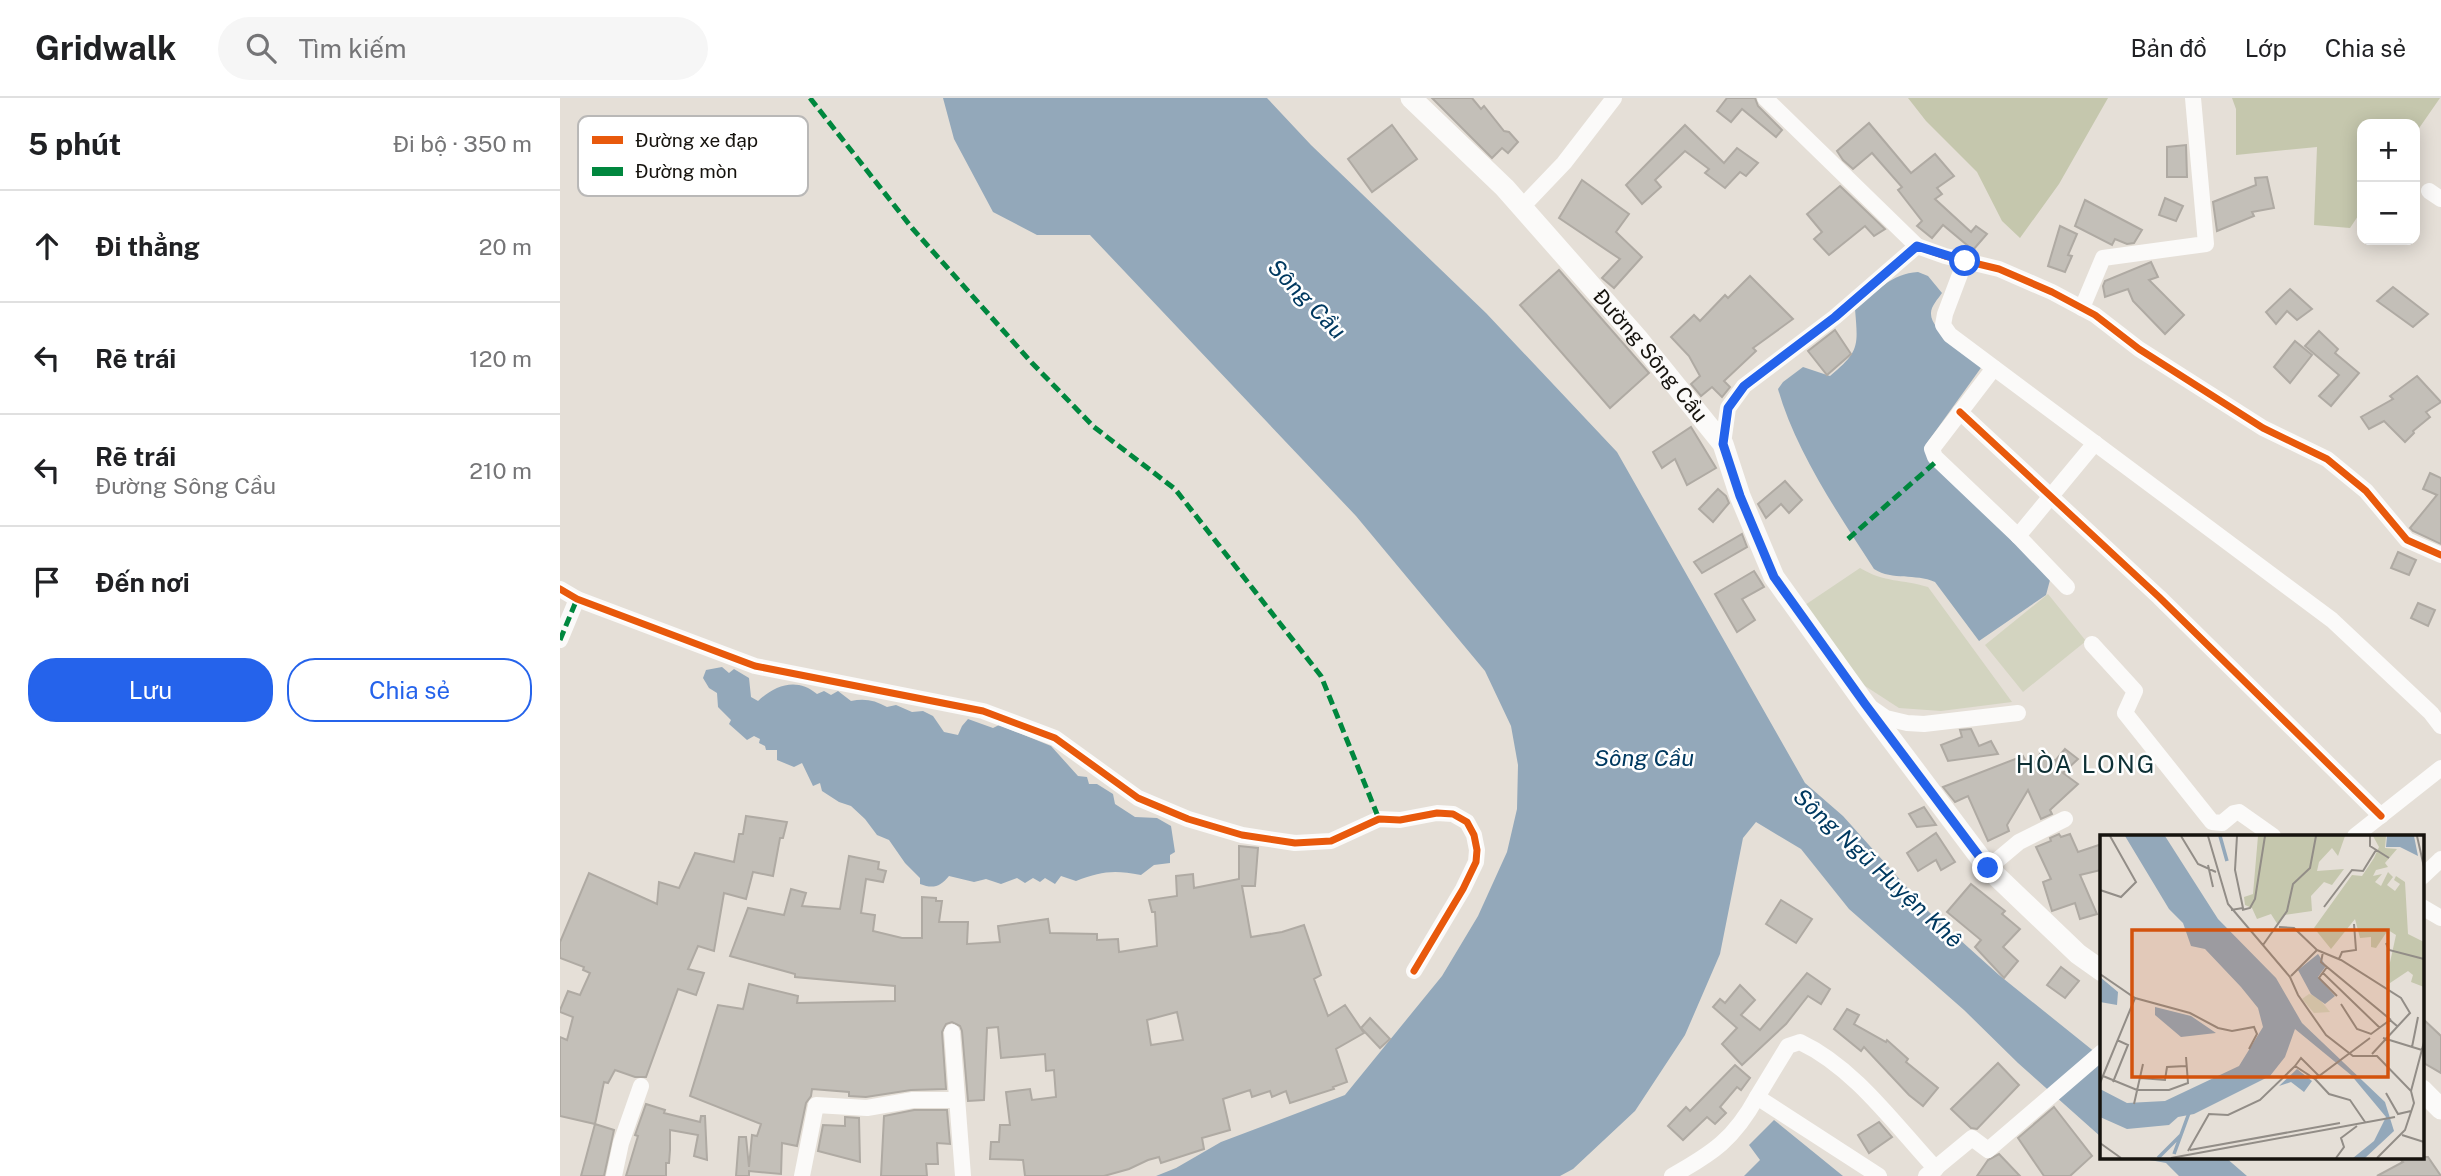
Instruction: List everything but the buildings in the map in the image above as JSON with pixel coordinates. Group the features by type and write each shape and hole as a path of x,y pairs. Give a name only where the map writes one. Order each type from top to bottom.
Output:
{"main road":[{"name":"Đường Sông Cầu","path":"1411,98 1522,208 1639,340 1723,444 1740,496 1774,577 1865,704 1988,868 2078,954 2100,970"},
{"path":"2424,1092 2441,1109"}],"street":[{"path":"1522,208 1564,163 1614,98"},
{"path":"1765,98 1917,246 1999,269 2052,292 2095,315 2139,349 2263,428 2327,459 2366,491 2407,540 2441,555"},
{"path":"2082,308 2104,258 2206,244 2193,98"},
{"path":"1723,444 1728,408 1744,386 1835,317 1917,246"},
{"path":"1965,261 1945,314 1943,325 1950,335 2332,620 2431,713 2441,726"},
{"path":"1994,368 1932,449 1935,457 2067,587"},
{"path":"1960,412 2159,597 2381,816"},
{"path":"2018,536 2095,443"},
{"path":"560,589 577,599 755,666 983,711 1055,738 1138,798 1188,820 1242,835 1295,843 1331,841 1379,819 1401,820 1437,813 1453,814 1467,822 1474,835 1476,862 1414,971"},
{"path":"560,640 577,599"},
{"path":"2092,643 2135,691 2125,713 2127,718 2142,732 2212,822 2222,823 2239,812 2272,835"},
{"path":"1865,704 1886,718 1907,723 1924,724 2018,713"},
{"path":"2356,835 2441,768"},
{"path":"1988,868 2019,842 2065,820"},
{"path":"2424,875 2441,859"},
{"path":"2424,908 2441,918"},
{"path":"953,1032 963,1176"},
{"path":"1672,1176 1730,1138 1743,1122 1788,1046 1800,1042 1820,1052 1863,1090 1931,1173 1972,1138 1988,1150 2100,1054"},
{"path":"614,1176 621,1143 641,1086"},
{"path":"1757,1097 1879,1176"},
{"path":"802,1176 816,1105 867,1108 913,1100 957,1100"}],"green space":[{"path":"1908,98 2108,98 2059,184 2020,238 2002,221 1977,172 1926,121"},
{"path":"2232,98 2440,98 2420,127 2420,119 2357,119 2357,218 2350,228 2314,225 2317,147 2236,155 2236,109"},
{"path":"1860,568 1886,578 1928,587 2012,702 1941,711 1899,708 1862,684 1805,605"},
{"path":"2048,594 2086,641 2023,692 1985,645"}],"water":[{"name":"Sông Cầu","path":"943,98 1267,98 1311,145 1486,313 1617,452 1805,783 1843,816 1929,912 1999,975 2100,1056 2100,1136 2018,1063 1964,1010 1849,909 1801,849 1756,822 1743,838 1720,954 1685,1035 1635,1111 1573,1169 1560,1176 1156,1176 1176,1168 1221,1142 1345,1095 1442,976 1478,916 1507,852 1517,809 1518,765 1511,726 1485,671 1356,516 1090,235 1037,235 993,212 954,139"},
{"path":"1918,272 1928,276 1942,293 1931,310 1932,320 1943,335 1983,365 1927,443 2050,580 2046,595 1979,641 1935,582 1889,575 1874,569 1807,459 1778,389 1803,367 1830,376 1847,360 1855,347 1855,309 1892,280"},
{"path":"722,667 729,673 734,669 749,678 751,697 758,701 786,685 802,686 817,694 824,691 831,695 838,691 851,701 869,700 887,707 896,705 912,712 923,711 933,716 944,732 958,735 968,719 993,728 999,725 1051,746 1078,776 1087,777 1089,784 1097,784 1113,794 1115,804 1135,817 1157,818 1171,826 1175,852 1170,855 1170,863 1154,865 1141,875 1108,872 1076,881 1061,876 1055,884 1045,878 1040,882 1033,878 1025,883 1017,878 1001,884 986,879 974,882 949,876 936,886 920,884 920,878 905,863 889,840 877,835 851,806 822,791 820,783 813,786 802,763 794,767 777,760 777,750 766,750 765,746 759,743 760,739 754,736 747,740 729,724 731,720 718,707 717,693 709,688 703,678 706,670"},
{"path":"1774,1120 1843,1176 1744,1176 1760,1160 1749,1145"},
{"path":"2139,1158 2226,1158 2247,1176 2179,1176 2166,1163"}],"marked path":[{"path":"810,98 912,228 1032,363 1094,427 1175,489 1321,676 1379,819"},
{"path":"1848,539 1938,460"},
{"path":"560,640 577,599"}],"cycle path":[{"path":"1723,444 1728,408 1744,386 1835,317 1917,246 1999,269 2052,292 2095,315 2139,349 2263,428 2327,459 2366,491 2407,540 2441,555"},
{"path":"1960,412 2159,597 2381,816"},
{"path":"560,589 577,599 755,666 983,711 1055,738 1138,798 1188,819 1242,835 1295,843 1331,841 1379,819 1400,820 1437,813 1453,814 1467,822 1474,835 1476,862 1414,971"}],"district":[{"name":"HÒA LONG","path":"2086,765"}],"route":[{"path":"1965,261 1917,246 1835,317 1744,386 1728,408 1723,444 1740,496 1774,577 1988,868"}],"water label":[{"name":"Sông Ngũ Huyện Khê","path":"1878,868"}]}
